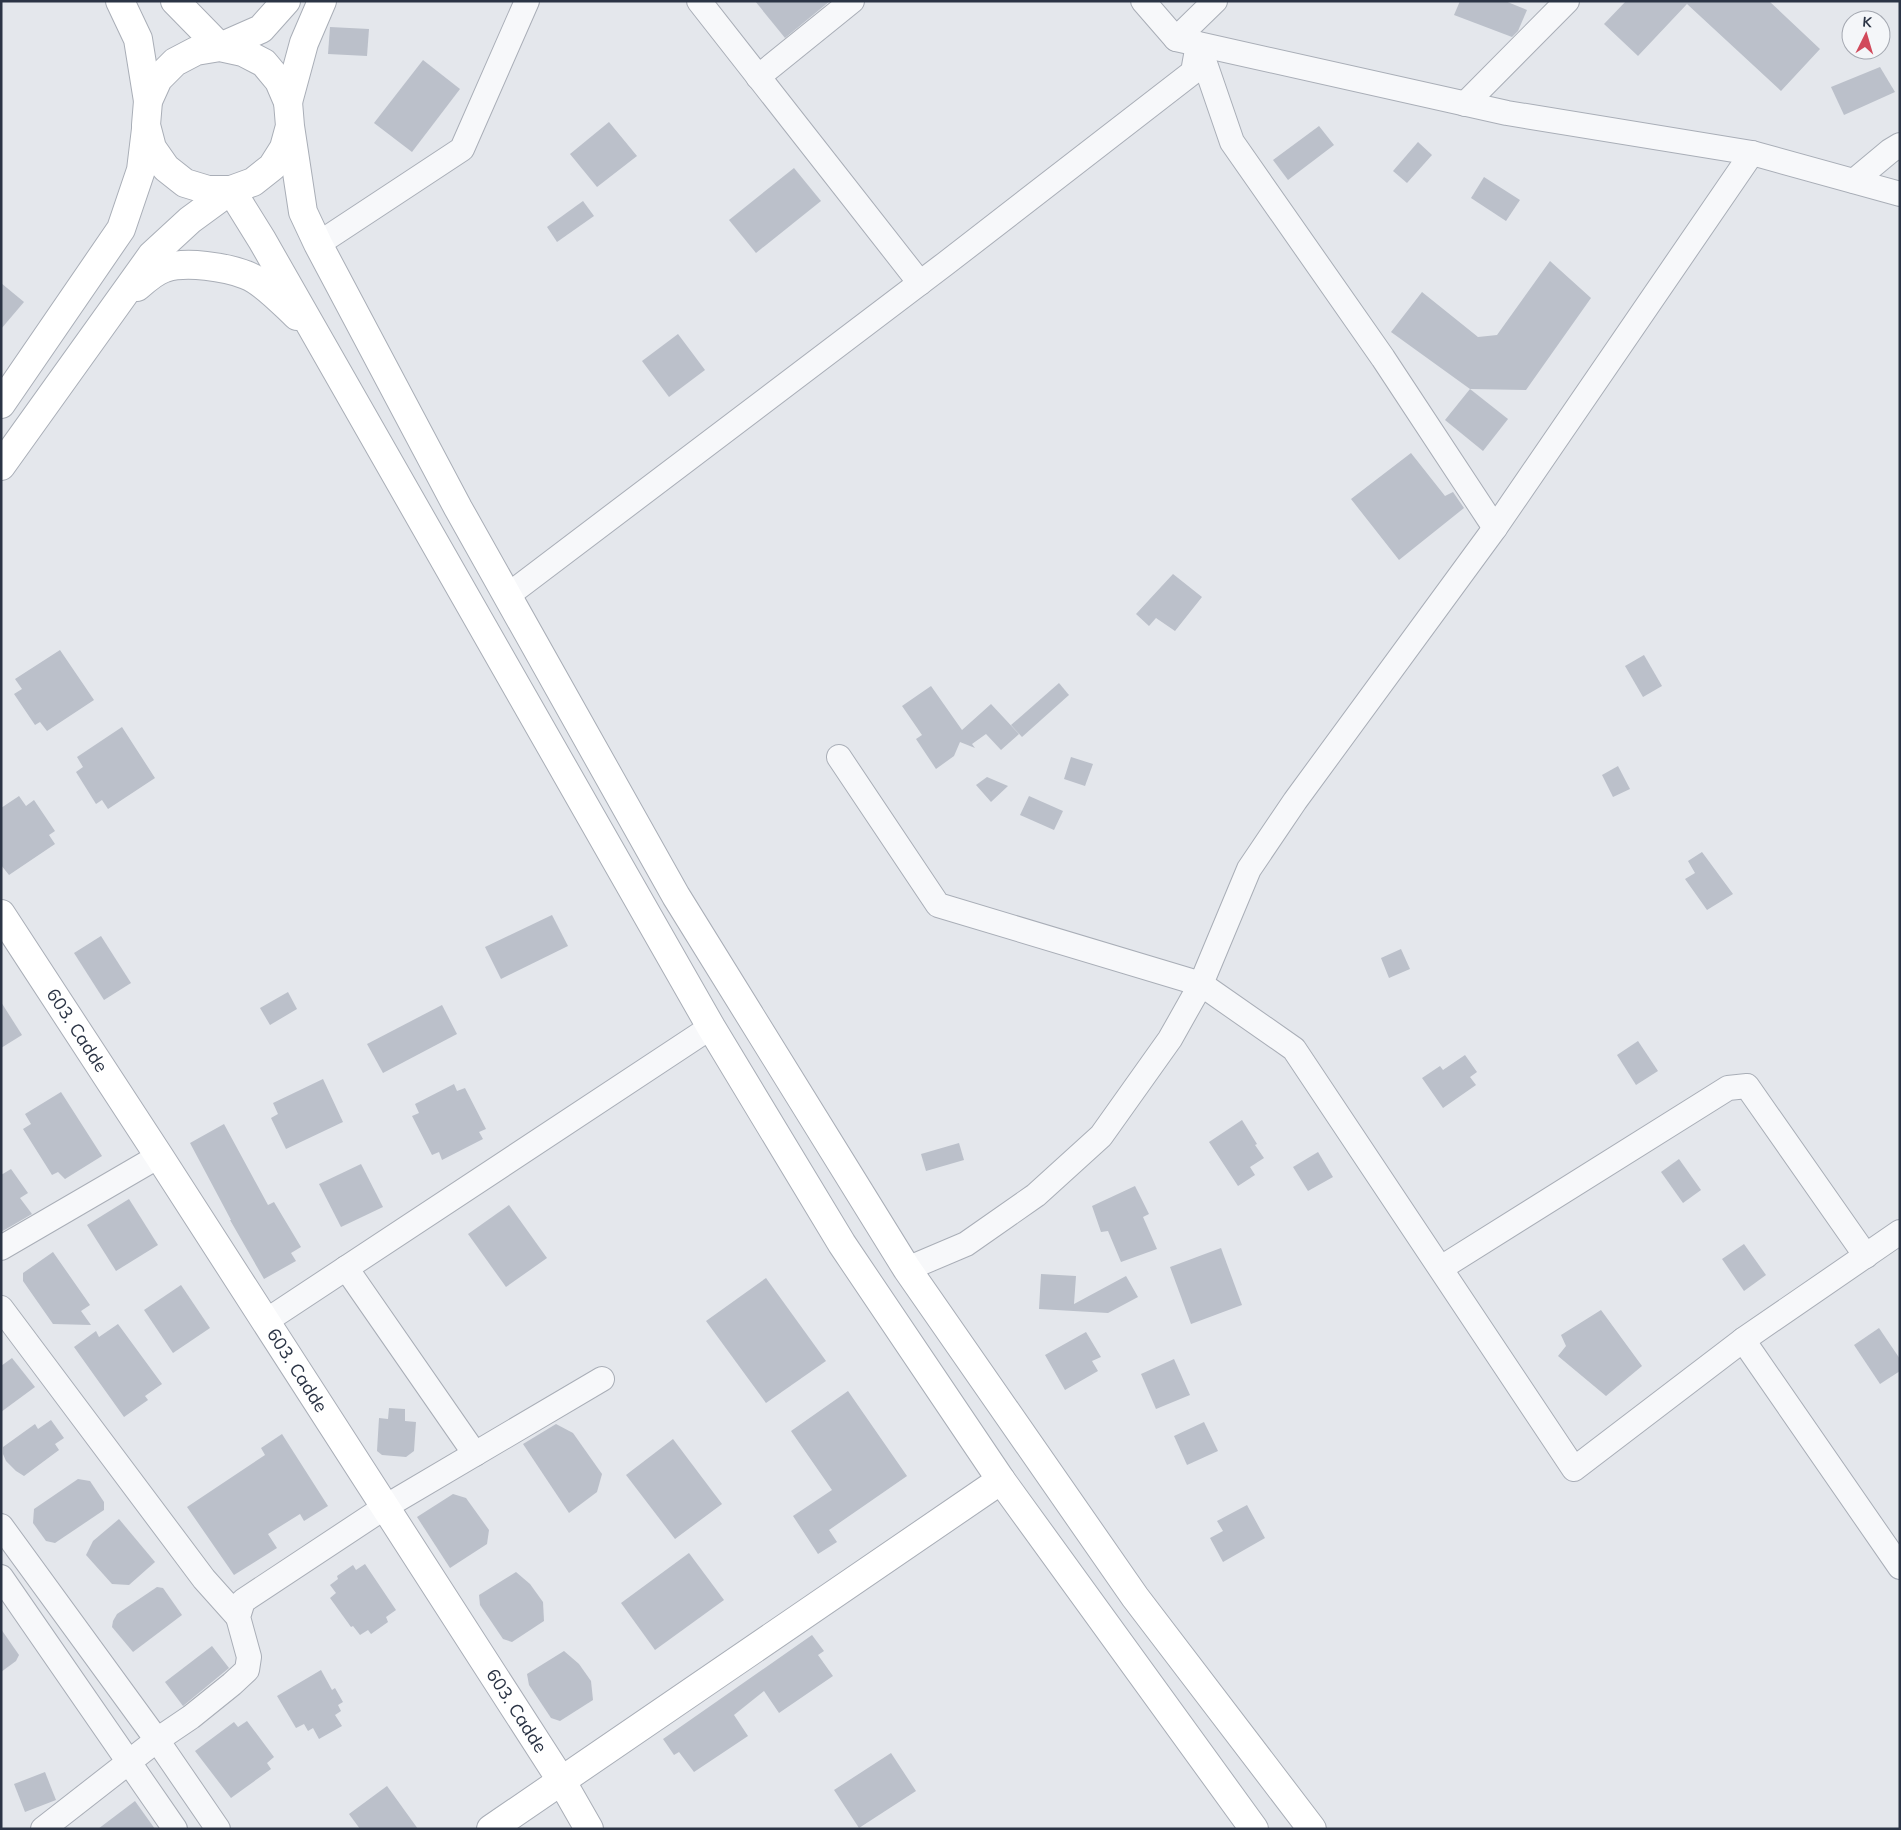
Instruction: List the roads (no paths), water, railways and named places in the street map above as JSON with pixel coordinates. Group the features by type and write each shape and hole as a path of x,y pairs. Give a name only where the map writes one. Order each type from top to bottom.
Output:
{"main road":[{"path":"120,1 138,39 152,148 166,168 185,183 208,190 231,190"},
{"path":"175,1 220,47 243,52 264,64 280,81 289,114 303,212 318,244 458,508 676,896 907,1269 1135,1597 1312,1829"},
{"path":"1,404 121,229 141,170 147,113 158,79 175,62 196,51 220,47 261,29 286,1"},
{"path":"1,466 152,256 190,220 231,190 253,182 272,168 284,148 304,43 322,1"},
{"path":"231,190 711,1027 842,1244 1001,1480 1254,1829"},
{"path":"122,298 152,275 165,268 187,265 214,267 247,275 264,287 313,330"},
{"name":"603. Cadde","path":"1,914 266,1321 561,1780 589,1829"},
{"path":"491,1829 1001,1480"}],"street":[{"path":"318,244 462,149 527,1"},
{"path":"698,1 920,283"},
{"path":"758,77 852,1"},
{"path":"1143,1 1187,42 1232,142 1383,358 1495,528"},
{"path":"507,596 920,283 1193,72 1187,42 1215,1"},
{"path":"1465,104 1568,1"},
{"path":"1187,42 1507,113 1752,153 1900,194"},
{"path":"1854,181 1900,145"},
{"path":"907,1269 966,1244 1036,1195 1101,1136 1170,1039 1201,984 1249,869 1295,801 1495,528 1752,153"},
{"path":"839,757 938,904 1201,984 1294,1049 1574,1469 1743,1340 1900,1232"},
{"path":"266,1321 711,1027"},
{"path":"1440,1268 1728,1088 1747,1086 1866,1256"},
{"path":"1,1248 159,1156"},
{"path":"346,1268 475,1454"},
{"path":"1,1308 204,1579 238,1617 249,1657 247,1670 232,1684 43,1829"},
{"path":"1743,1340 1900,1567"},
{"path":"238,1617 243,1601 385,1507 602,1379"},
{"path":"1,1526 157,1740 218,1829"},
{"path":"1,1577 175,1829"}]}
